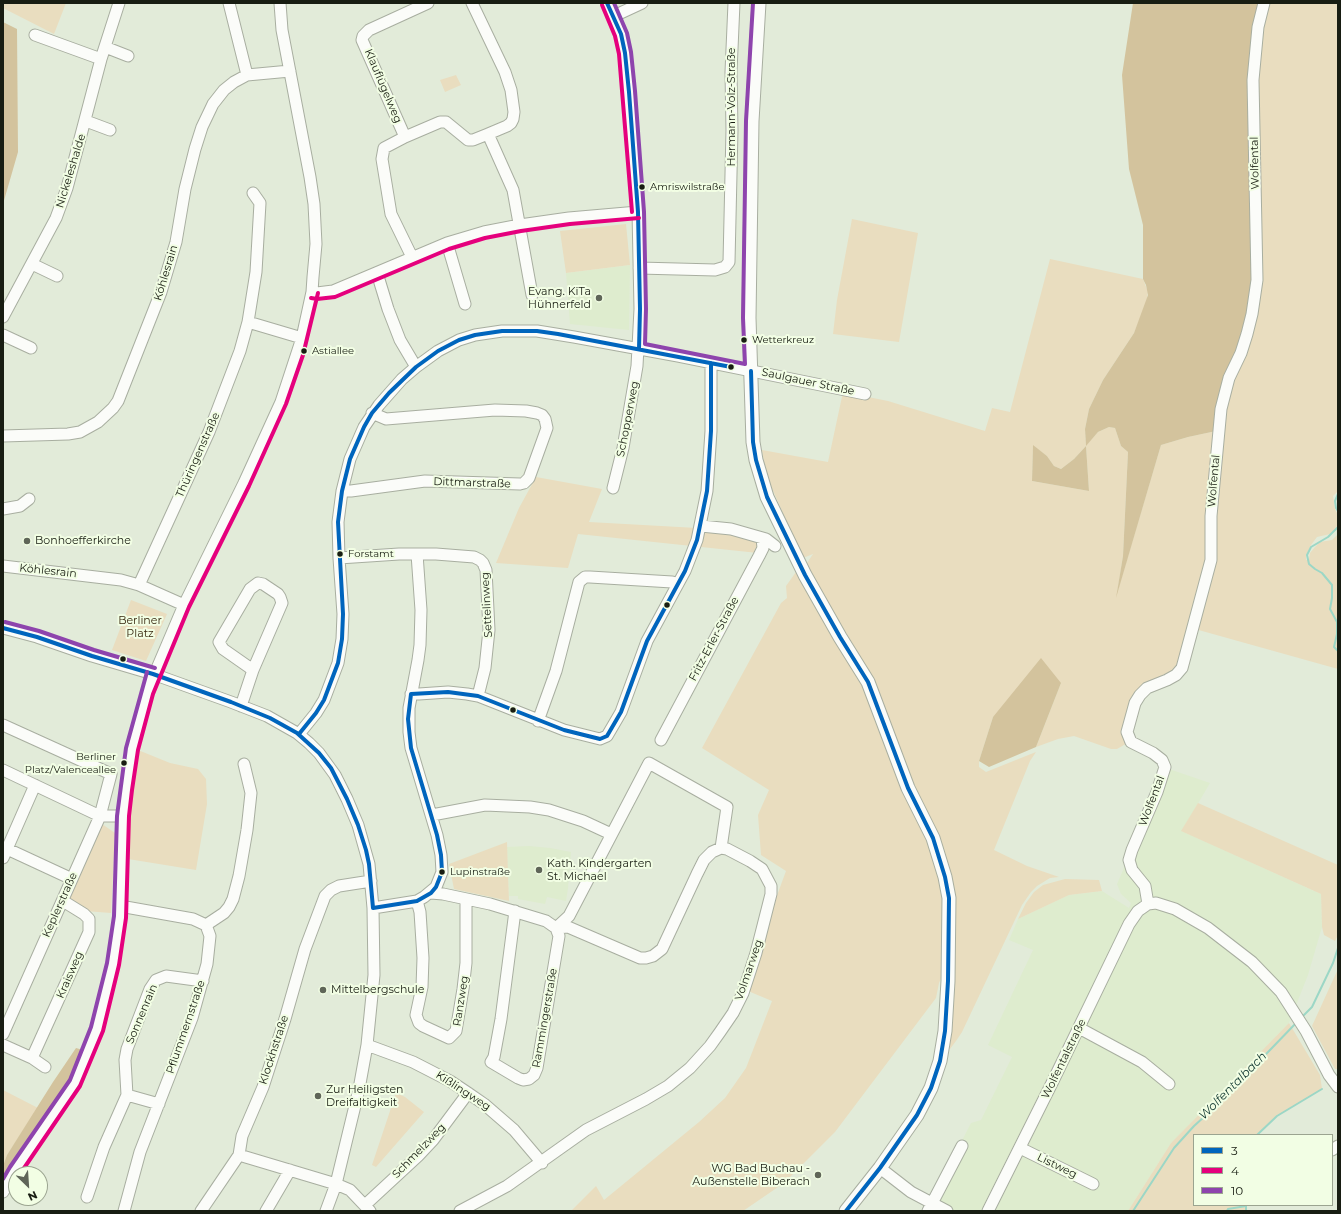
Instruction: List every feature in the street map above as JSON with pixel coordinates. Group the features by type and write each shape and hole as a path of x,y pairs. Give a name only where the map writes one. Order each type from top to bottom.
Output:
{"main road":[{"name":"Saulgauer Straße","path":"759,3 752,137 750,318 750,371 753,442 756,460 767,497 805,575 840,637 868,682 908,788 933,838 945,877 949,898 948,981 945,1031 940,1061 931,1088 917,1116 880,1168 846,1211"}],"street":[{"name":"Nickeleshalde","path":"3,317 56,218 67,188 86,121 101,59 119,3"},
{"path":"229,3 247,75"},
{"path":"3,1192 15,1170 75,1082 94,1036 113,964 120,917 123,816 135,736 147,692 153,674 184,605 244,483 281,402 302,338 312,292 316,244 314,204 282,30 280,3"},
{"name":"Klauflügelweg","path":"405,137 362,40 363,36 369,30 428,3"},
{"path":"472,3 505,72 511,90 514,112 511,123 488,134 513,190 532,294"},
{"path":"607,3 621,34 625,53 638,212 640,309 639,349"},
{"path":"614,16 642,3"},
{"name":"Hermann-Volz-Straße","path":"639,268 716,270 725,267 729,262 732,130 731,72 734,3"},
{"name":"Wolfental","path":"1145,906 1144,886 1132,870 1129,860 1157,792 1165,767 1162,760 1153,753 1131,742 1127,732 1135,703 1146,688 1176,675 1182,668 1208,577 1211,560 1211,516 1221,409 1229,378 1241,353 1247,334 1252,314 1257,280 1253,80 1258,27 1264,3"},
{"path":"35,35 101,59"},
{"path":"105,47 128,56"},
{"name":"Köhlesrain","path":"3,436 68,434 80,432 98,422 113,408 118,401 161,292 176,242 185,189 202,127 218,97 234,82 247,75 290,71"},
{"name":"Nickeleshalde","path":"86,121 110,130"},
{"name":"Klauflügelweg","path":"412,257 391,214 382,159 384,148 440,122 446,122 468,140 473,140 488,134"},
{"name":"Thüringenstraße","path":"139,585 209,432 240,351 248,322 256,272 260,203 253,193"},
{"path":"312,292 317,293 333,291 447,243 484,232 568,218 638,212"},
{"path":"447,243 465,304"},
{"path":"32,264 57,276"},
{"path":"377,273 388,309 400,340 416,367"},
{"path":"248,322 302,338"},
{"path":"299,734 316,713 324,700 338,663 342,639 343,614 338,522 342,491 350,459 372,413 389,393 416,367 438,351 458,340 475,335 502,331 537,331 750,371"},
{"path":"3,335 31,348"},
{"name":"Schopperweg","path":"613,488 630,414 639,349"},
{"path":"411,694 458,692 478,696 564,730 600,740 607,736 621,712 647,641 692,555 701,526 707,491 712,431 711,363"},
{"name":"Saulgauer Straße","path":"750,371 865,394"},
{"name":"Dittmarstraße","path":"342,491 425,481 524,483 529,478 547,428 545,419 542,416 537,413 526,411 495,410 386,419 372,413"},
{"path":"3,509 20,506 29,499"},
{"path":"701,526 731,529 766,539 775,546"},
{"name":"Fritz-Erler-Straße","path":"661,740 759,556 763,548 762,538"},
{"path":"373,908 417,901 431,893 436,887 442,872 441,855 432,815 411,748 408,718 418,660 420,633 421,610 417,554"},
{"name":"Settelinweg","path":"339,558 436,554 474,557 480,560 486,570 489,630 485,668 478,696"},
{"name":"Köhlesrain","path":"3,566 121,580 139,585 184,605"},
{"path":"538,721 556,671 579,582 585,577 590,577 672,582 678,584"},
{"path":"241,706 253,670 282,603 278,594 263,584 258,583 250,589 219,642 222,649 253,670"},
{"path":"3,628 37,637 92,656 153,674 270,718 299,734 319,753 331,768 347,799 358,825 366,850 371,881 373,908 374,975 367,1045 359,1090 336,1184 326,1211"},
{"name":"Keplerstraße","path":"3,725 111,774 100,816 3,1034"},
{"path":"431,893 443,894 490,904 546,921 556,928 568,926 640,958 653,956 662,949 704,860 712,852 721,848 727,807 649,763 569,916 556,928"},
{"path":"120,906 193,919 206,925 224,913 233,899 239,876 247,830 251,793 244,764"},
{"path":"3,770 100,816 123,816"},
{"path":"35,785 4,851 72,879"},
{"path":"432,815 485,805 530,807 549,810 584,821 611,834"},
{"name":"Volmarweg","path":"460,1211 507,1186 542,1163 586,1130 646,1099 680,1077 710,1046 733,1013 743,993 755,960 771,894 771,886 762,869 727,849 721,848"},
{"name":"Klockhstraße","path":"240,1155 242,1136 263,1087 285,1019 305,949 325,896 331,890 339,886 371,881"},
{"name":"Ranzweg","path":"417,901 420,912 423,958 422,987 416,1014 419,1023 423,1026 449,1038 456,1031 463,989 466,963 466,900"},
{"name":"Kraisweg","path":"32,1058 89,932 89,919 84,914 63,901"},
{"path":"1145,906 1156,903 1175,909 1208,928 1252,962 1281,992 1306,1031 1335,1082"},
{"name":"Wolfentalstraße","path":"988,1211 1129,924 1138,911 1145,906"},
{"name":"Rammingerstraße","path":"515,911 501,1019 494,1056 491,1062 523,1080 534,1074 537,1068 559,936 556,928"},
{"name":"Pflummernstraße","path":"124,1211 140,1152 192,1018 203,981 207,964 210,936 206,925"},
{"name":"Sonnenrain","path":"87,1197 104,1147 127,1095 125,1060 126,1049 153,984 160,977 166,976 203,981"},
{"path":"1079,1028 1142,1062 1169,1084"},
{"path":"3,1045 32,1058 45,1066"},
{"name":"Kißlingweg","path":"367,1045 413,1062 450,1081 468,1093 484,1104 514,1130 542,1163"},
{"name":"Schmelzweg","path":"368,1208 433,1140 468,1093"},
{"path":"127,1095 159,1104"},
{"path":"930,1208 962,1146"},
{"name":"Listweg","path":"1020,1148 1093,1184"},
{"path":"201,1211 240,1155 336,1184 350,1190 368,1208"},
{"path":"880,1168 930,1208 947,1211"},
{"path":"266,1211 290,1170"}],"shaded area":[{"path":"1133,3 1264,3 1258,27 1257,280 1216,431 1161,445 1116,598 1123,556 1128,452 1121,446 1115,428 1109,427 1098,432 1086,446 1085,429 1089,409 1103,380 1134,333 1148,295 1143,279 1143,225 1129,169 1122,75"},
{"path":"3,22 17,29 18,152 3,204"},
{"name":"Evang. KiTa Hühnerfeld","path":"630,265 629,330 570,324 566,273"},
{"path":"1033,445 1047,456 1054,466 1061,469 1074,459 1086,446 1089,491 1032,481"},
{"path":"1041,658 1061,683 1036,747 989,767 979,761 993,717"},
{"path":"1166,768 1210,783 1182,831 1321,894 1322,927 1308,975 1289,1023 1171,1143 1128,1211 926,1211 971,1123 981,1120 1012,1057 988,1045 1033,950 1009,940 1018,919 1069,895 1102,891 1129,908 1131,903 1121,894 1117,884"},
{"name":"Kath. Kindergarten St. Michael","path":"529,846 571,852 566,901 547,897 545,904 518,899 518,896 509,896 507,847"},
{"path":"76,1048 83,1050 72,1083 16,1166 8,1166 8,1178 3,1185 3,1166 7,1155"}],"green space":[{"path":"3,3 66,3 54,34 3,8"},
{"path":"1264,3 1338,3 1338,491 1333,496 1335,509 1338,515 1338,525 1330,534 1317,537 1306,555 1306,560 1309,559 1310,553 1320,542 1332,540 1338,534 1338,669 1195,629 1214,541 1253,80"},
{"path":"456,75 461,85 445,92 440,80"},
{"path":"852,219 918,233 899,342 833,334 837,300"},
{"path":"626,224 630,265 566,273 560,231"},
{"path":"1050,259 1143,279 1148,292 1146,304 1134,333 1103,380 1089,409 1085,429 1086,445 1098,432 1109,427 1115,428 1121,446 1128,452 1123,556 1117,593 1161,445 1216,431 1209,560 1181,667 1146,687 1129,742 1117,749 1111,749 1074,736 1058,739 1036,747 1061,683 993,717 979,761 979,767 986,772 1036,752 1030,761 994,850 1027,866 1059,877 1050,878 1037,886 1022,905 962,1032 950,1049 948,1049 948,962 939,983 936,998 835,1132 784,1183 743,1211 571,1211 596,1186 604,1200 699,1122 725,1098 746,1068 772,1001 748,991 772,909 786,871 761,855 758,815 769,790 702,748 781,603 787,598 786,586 796,572 869,693 952,897 859,655 805,566 813,554 803,558 766,475 762,450 828,462 843,392 888,401 985,431 992,408 1010,412","holes":["1033,446 1047,456 1054,466 1061,469 1074,459 1086,446 1089,491 1032,481"]},
{"path":"536,477 602,489 589,522 715,529 771,544 758,553 578,534 568,568 496,563 519,508"},
{"name":"Berliner Platz","path":"131,600 167,614 146,661 112,650"},
{"path":"138,750 170,763 198,769 206,779 207,804 196,870 128,859 133,778"},
{"path":"1198,803 1338,865 1338,935 1335,941 1324,935 1322,927 1321,894 1181,831"},
{"path":"102,824 115,833 111,913 85,911 67,901"},
{"path":"507,842 509,901 454,889 449,864"},
{"path":"1065,879 1099,880 1102,891 1069,895 1018,919 1026,903 1034,892 1043,885"},
{"path":"1338,969 1338,1069 1335,1069 1312,1026"},
{"path":"1289,1023 1320,1075 1322,1089 1277,1116 1258,1134 1193,1134 1193,1206 1246,1206 1246,1211 1128,1211 1171,1143"},
{"path":"3,1090 38,1108 7,1155 3,1166"},
{"path":"396,1093 405,1097 424,1112 376,1167 372,1165"}],"waterway":[{"path":"1338,494 1335,501 1338,511"},
{"path":"1338,527 1328,537 1311,547 1307,555 1309,564 1322,573 1332,585 1330,609 1337,622 1337,634 1334,647 1338,651"},
{"path":"1301,1018 1312,1007 1333,963 1338,948"},
{"name":"Wolfentalbach","path":"1133,1211 1174,1148 1297,1022"},
{"path":"1258,1134 1277,1116 1322,1089"},
{"path":"1246,1206 1246,1211"},
{"path":"1227,1211 1228,1209 1246,1206"}],"transit line":[{"name":"3","path":"607,3 621,34 625,53 629,92 638,212 640,309 639,349"},
{"name":"10","path":"614,3 627,33 631,52 635,91 644,212 646,309 645,344 745,364 743,318 746,121 753,3"},
{"name":"4","path":"602,5 615,36 619,54 632,212"},
{"name":"4","path":"311,298 317,299 335,297 449,249 485,238 570,224 639,218"},
{"name":"4","path":"25,1166 80,1086 103,1031 119,965 126,918 129,816 132,790 138,750 153,694 189,607 249,486 286,404 303,355 318,293"},
{"name":"3","path":"299,734 316,713 324,700 338,663 342,639 343,614 338,522 342,491 350,459 372,413 389,393 416,367 438,351 459,340 475,335 502,331 537,331 558,334 731,367"},
{"name":"3","path":"3,628 37,637 92,656 153,674 231,702 270,718 297,733 319,753 331,768 347,799 358,825 366,850 369,864 373,908 417,901 431,893 436,887 442,872 441,855 437,835 411,748 408,719 411,694 448,692 478,696 564,730 600,739 607,736 621,712 647,641 685,571 697,540 707,491 711,431 711,363"},
{"name":"3","path":"751,371 753,442 756,460 767,497 805,575 840,637 868,682 908,788 933,838 945,877 949,898 948,981 945,1031 940,1061 931,1088 917,1115 880,1168 846,1211"},
{"name":"10","path":"5,622 39,631 94,650 155,668"},
{"name":"10","path":"3,1179 70,1080 91,1027 107,963 114,916 117,816 126,748 147,672"}],"place":[{"name":"Amriswilstraße","path":"642,187"},
{"name":"Evang. KiTa Hühnerfeld","path":"599,298"},
{"name":"Wetterkreuz","path":"744,340"},
{"name":"Astiallee","path":"304,351"},
{"name":"Bonhoefferkirche","path":"27,541"},
{"name":"Forstamt","path":"340,554"},
{"name":"Berliner Platz/Valenceallee","path":"124,763"},
{"name":"Kath. Kindergarten St. Michael","path":"539,870"},
{"name":"Lupinstraße","path":"442,872"},
{"name":"Mittelbergschule","path":"323,990"},
{"name":"Zur Heiligsten Dreifaltigkeit","path":"318,1096"},
{"name":"WG Bad Buchau - Außenstelle Biberach","path":"818,1175"}]}
